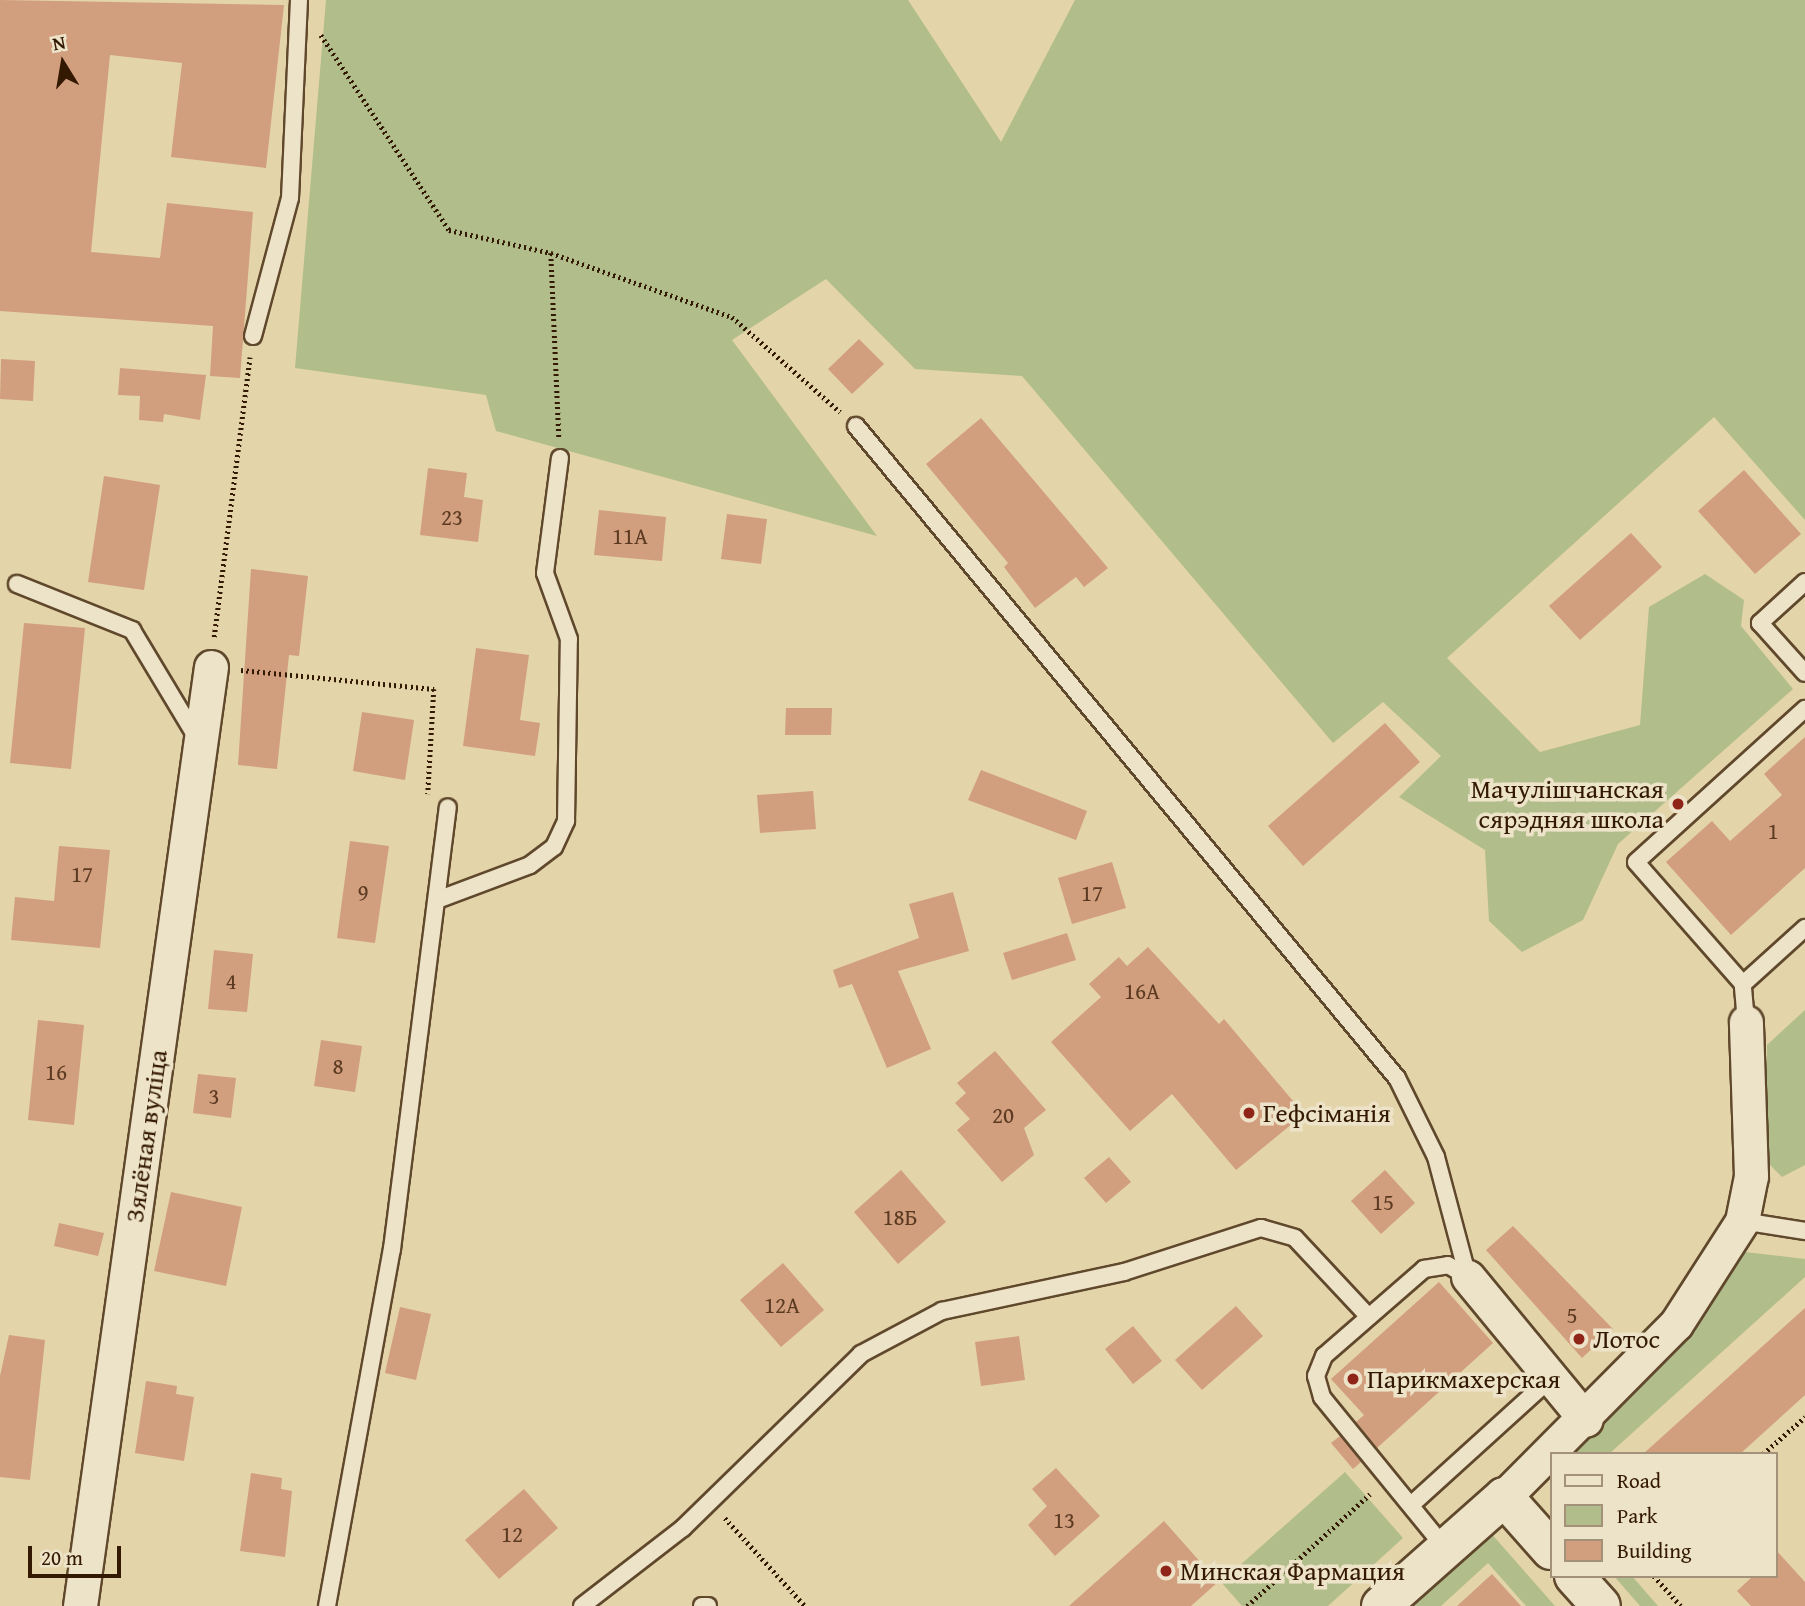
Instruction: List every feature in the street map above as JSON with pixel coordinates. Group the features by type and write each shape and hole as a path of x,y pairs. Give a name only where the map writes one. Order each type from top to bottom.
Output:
{"street":[{"name":"Зялёная вуліца","path":"80,1606 211,667"},
{"path":"1552,1452 1586,1420 1676,1324 1742,1221 1751,1176 1746,1022"},
{"path":"1468,1278 1586,1420"},
{"path":"1381,1606 1549,1455"},
{"path":"1504,1497 1549,1548"},
{"path":"1576,1578 1601,1606"}],"lane":[{"path":"253,336 290,198 300,2"},
{"path":"856,426 1397,1078 1436,1157 1468,1278"},
{"path":"437,901 530,865 554,847 565,821 569,639 545,573 560,458"},
{"path":"1805,582 1760,623 1805,673"},
{"path":"17,584 132,630 200,743"},
{"path":"1746,1022 1743,984 1636,862 1805,709"},
{"path":"327,1606 392,1249 448,808"},
{"path":"1743,984 1805,928"},
{"path":"1742,1221 1805,1231"},
{"path":"582,1606 710,1502 861,1354 943,1311 1151,1265 1261,1228 1294,1237 1368,1316"},
{"path":"1445,1548 1322,1397 1315,1376 1324,1356 1424,1269 1448,1265 1468,1278"},
{"path":"1410,1505 1552,1378"},
{"path":"702,1606 708,1606"}],"path":[{"path":"300,2 449,230 551,253 732,317 856,426"},
{"path":"551,253 560,458"},
{"path":"253,336 211,667 435,689 428,794 448,808"},
{"path":"1765,1452 1805,1417"},
{"path":"1247,1606 1388,1477"},
{"path":"710,1502 805,1606"},
{"path":"1656,1578 1681,1606"}],"green space":[{"path":"326,0 908,0 1001,142 1075,0 1805,0 1805,520 1714,417 1447,658 1540,752 1640,725 1649,607 1705,574 1744,600 1741,626 1793,689 1618,844 1583,920 1522,952 1489,921 1485,850 1399,797 1441,756 1383,702 1333,743 1022,376 915,369 826,279 732,340 877,536 496,431 486,395 295,368"},
{"path":"1805,1010 1805,1165 1782,1177 1767,1162 1767,1045"},
{"path":"1745,1252 1805,1259 1805,1277 1611,1452 1576,1452 1693,1327"},
{"path":"1345,1472 1403,1538 1328,1606 1242,1606 1221,1582"},
{"path":"1489,1531 1555,1606 1526,1606 1488,1563 1441,1606 1406,1606"},
{"path":"1616,1578 1634,1578 1658,1606 1640,1606"}],"building":[{"path":"0,0 284,5 266,168 171,157 182,63 110,55 91,252 160,258 167,203 253,212 240,378 210,376 213,326 0,311"},
{"path":"859,339 884,364 852,394 828,369"},
{"path":"1,359 35,361 33,401 0,399"},
{"path":"120,368 206,375 200,420 164,414 163,422 139,420 140,396 118,395"},
{"path":"981,418 1108,568 1084,587 1076,577 1035,608 1004,567 1008,563 926,464"},
{"path":"428,468 467,473 464,497 483,500 478,542 420,535"},
{"path":"1744,470 1801,534 1755,574 1698,511"},
{"path":"104,476 160,485 144,590 88,582"},
{"path":"599,510 666,517 662,561 594,555"},
{"path":"727,514 767,519 761,564 721,559"},
{"path":"1631,533 1662,567 1580,640 1549,606"},
{"path":"251,569 308,576 299,656 289,655 277,769 238,765"},
{"path":"24,623 85,628 71,769 10,763"},
{"path":"476,648 529,655 520,720 540,723 535,756 463,746"},
{"path":"786,708 832,708 831,735 785,735"},
{"path":"362,712 414,720 405,780 353,771"},
{"path":"1385,723 1420,762 1303,866 1268,826"},
{"path":"1805,737 1805,868 1731,935 1666,862 1712,821 1730,841 1782,795 1764,774"},
{"path":"981,770 1087,811 1076,840 968,800"},
{"path":"813,791 816,829 760,833 757,795"},
{"path":"350,841 389,846 375,943 337,938"},
{"path":"59,846 110,850 100,948 11,940 15,897 54,901"},
{"path":"1112,862 1126,908 1072,924 1058,878"},
{"path":"953,892 969,951 898,971 931,1049 887,1068 852,984 839,988 833,970 919,938 909,904"},
{"path":"1067,933 1076,960 1012,980 1003,953"},
{"path":"1148,947 1219,1024 1224,1019 1304,1114 1236,1170 1172,1094 1130,1131 1051,1042 1101,997 1089,984 1119,957 1127,966"},
{"path":"214,950 253,954 247,1012 208,1009"},
{"path":"38,1020 84,1025 74,1125 28,1120"},
{"path":"321,1040 362,1046 355,1092 314,1086"},
{"path":"995,1051 1046,1110 1024,1128 1034,1155 1002,1182 957,1130 970,1119 955,1103 966,1093 957,1083"},
{"path":"198,1074 236,1078 231,1118 193,1113"},
{"path":"1109,1157 1131,1182 1106,1203 1084,1178"},
{"path":"901,1170 946,1222 898,1264 854,1212"},
{"path":"1385,1170 1415,1203 1381,1234 1351,1201"},
{"path":"171,1192 242,1207 226,1286 154,1271"},
{"path":"59,1223 104,1233 98,1256 54,1246"},
{"path":"1513,1226 1613,1329 1582,1358 1486,1250"},
{"path":"783,1263 824,1310 781,1347 740,1300"},
{"path":"1439,1282 1493,1343 1377,1448 1356,1422 1364,1415 1331,1379"},
{"path":"1236,1306 1263,1336 1202,1390 1175,1360"},
{"path":"400,1307 431,1314 416,1380 385,1373"},
{"path":"1805,1308 1805,1395 1742,1452 1645,1452"},
{"path":"1133,1326 1162,1361 1133,1384 1105,1349"},
{"path":"9,1335 45,1340 30,1480 0,1477 0,1376"},
{"path":"1019,1336 1025,1380 981,1386 975,1342"},
{"path":"146,1381 177,1386 176,1394 194,1397 184,1461 135,1453"},
{"path":"1340,1436 1361,1462 1353,1469 1331,1443"},
{"path":"1056,1468 1100,1516 1055,1556 1028,1525 1047,1506 1032,1489"},
{"path":"251,1473 282,1478 281,1489 292,1491 285,1557 240,1551"},
{"path":"524,1489 558,1528 499,1579 465,1540"},
{"path":"1164,1521 1218,1582 1191,1606 1069,1606"},
{"path":"1777,1551 1805,1582 1805,1606 1751,1606 1737,1591 1751,1578 1777,1578"},
{"path":"1492,1574 1521,1606 1457,1606"}],"place":[{"name":"Мачулішчанская сярэдняя школа","path":"1678,804"},
{"name":"Гефсіманія","path":"1249,1113"},
{"name":"Лотос","path":"1579,1339"},
{"name":"Парикмахерская","path":"1353,1379"},
{"name":"Минская Фармация","path":"1166,1571"}]}
